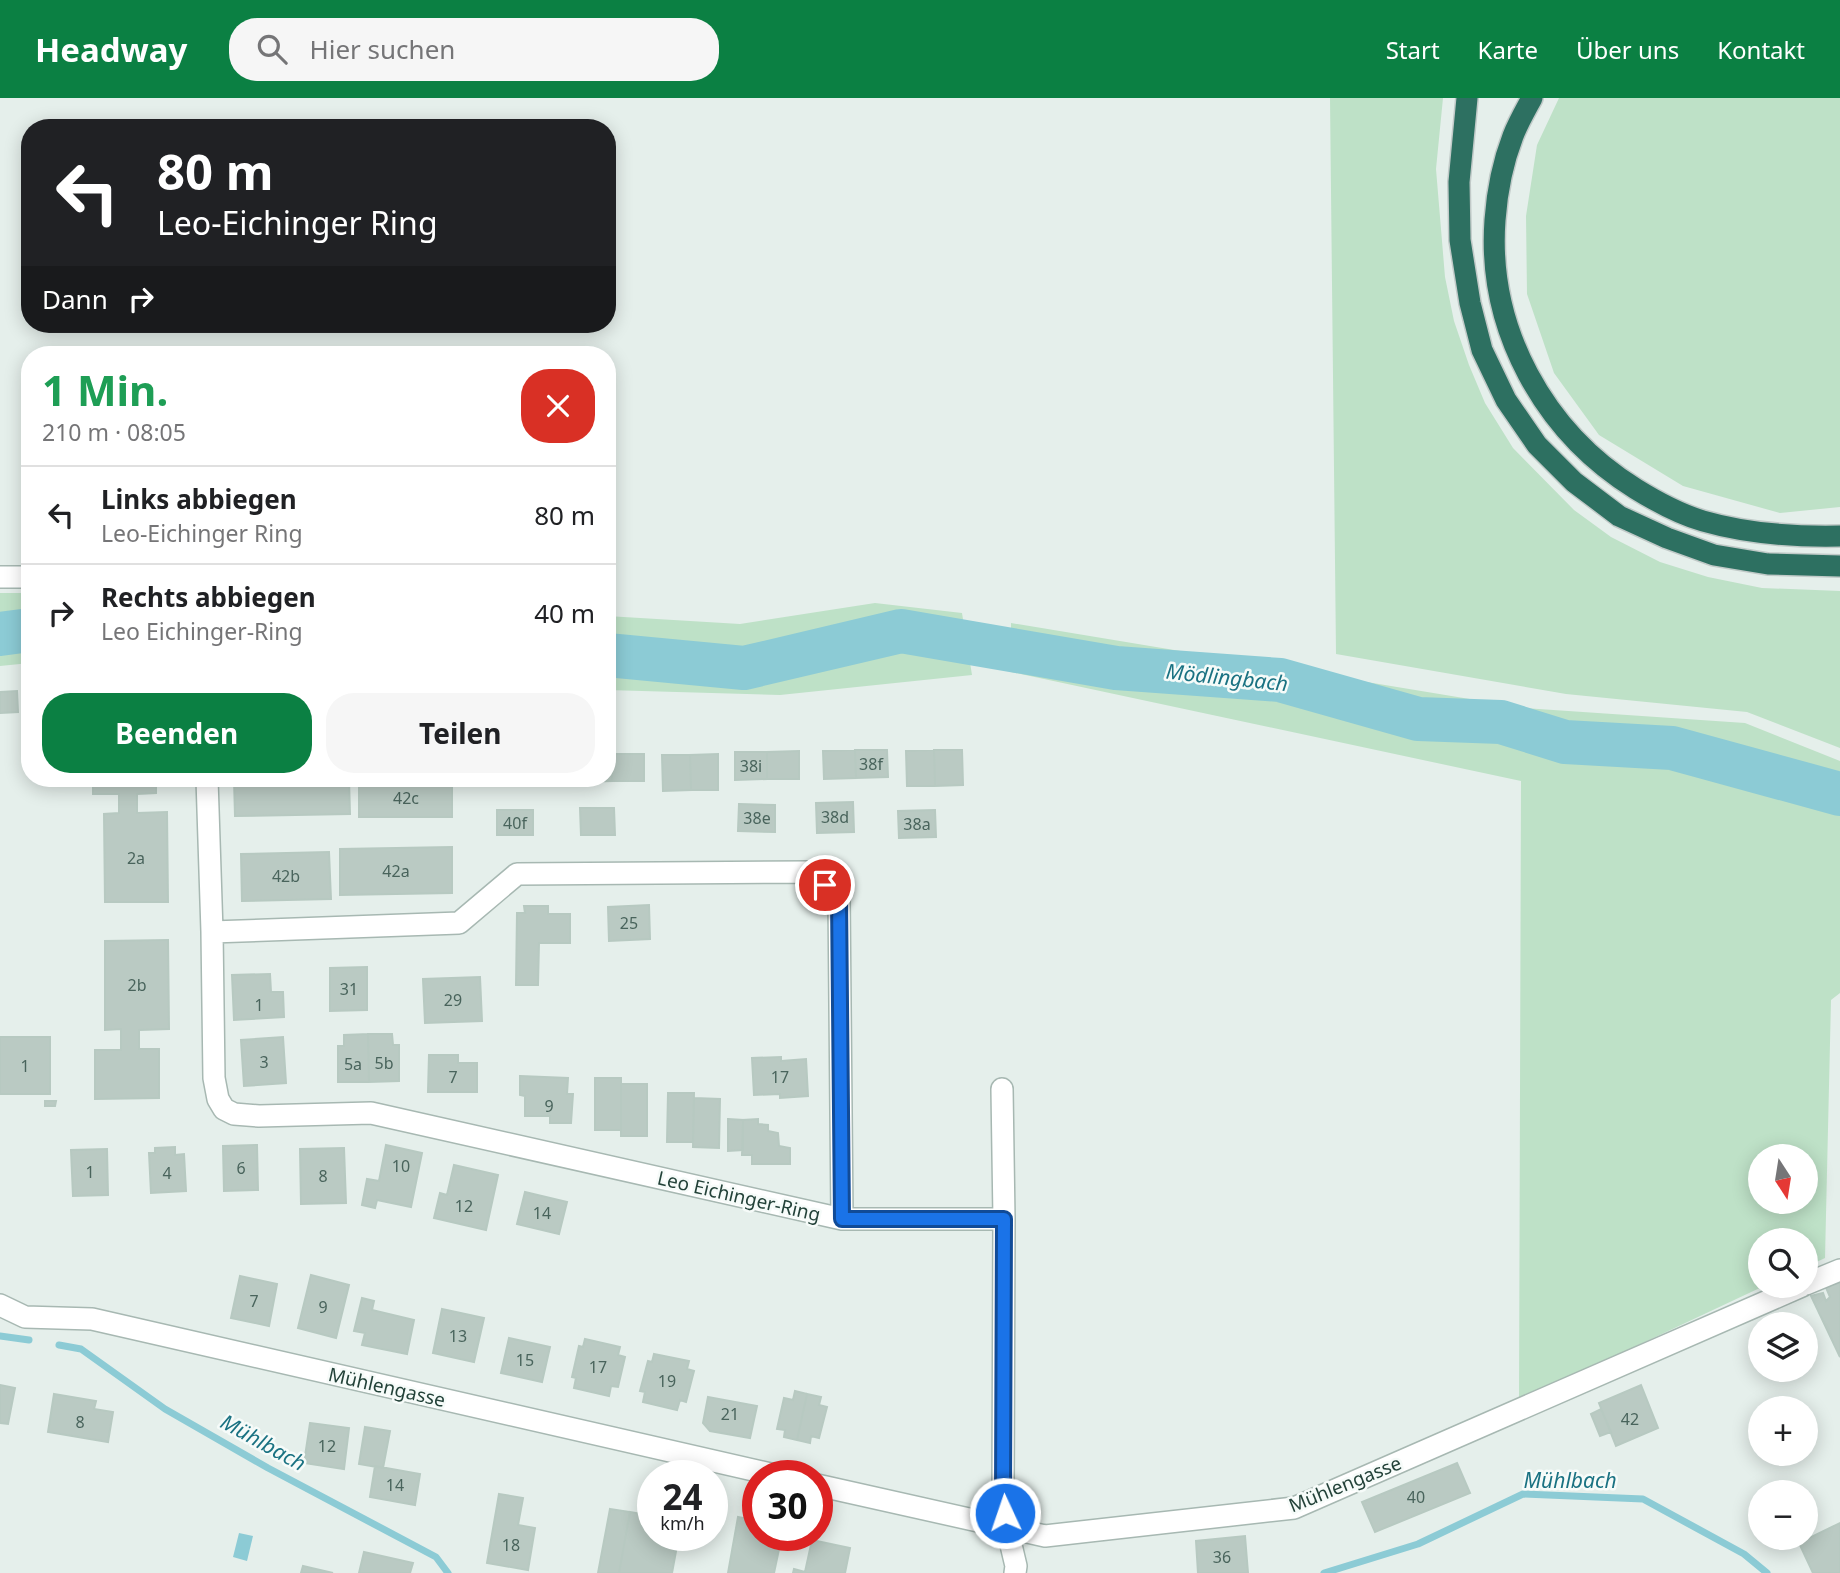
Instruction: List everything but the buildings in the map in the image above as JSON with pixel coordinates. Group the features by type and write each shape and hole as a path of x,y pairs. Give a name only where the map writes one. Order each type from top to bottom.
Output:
{"highway":[{"path":"1466,98 1459,182 1460,240 1470,303 1482,350 1506,400 1537,445 1574,482 1619,516 1667,538 1714,555 1769,564 1840,566"},
{"path":"1532,98 1513,137 1501,178 1495,220 1496,271 1505,315 1519,358 1541,397 1567,433 1596,462 1658,503 1701,521 1749,532 1803,537 1840,536"}],"street":[{"path":"0,577 21,577"},
{"name":"Leo Eichinger-Ring","path":"207,787 214,1078 218,1099 224,1109 234,1114 259,1115 371,1113 842,1219 839,897 810,872 517,874 459,923 212,932"},
{"path":"1002,1089 1003,1497 1015,1573"},
{"path":"842,1219 1004,1219"},
{"name":"Mühlengasse","path":"1818,1279 1840,1270"},
{"name":"Mühlengasse","path":"833,1489 1045,1536 1294,1508 1774,1298"},
{"name":"Mühlengasse","path":"0,1305 25,1317 92,1319 742,1467"}],"green space":[{"path":"1330,98 1443,98 1436,169 1445,277 1454,321 1485,403 1513,448 1574,510 1611,537 1660,562 1708,577 1762,588 1840,591 1840,748 1747,712 1566,694 1336,654"},
{"path":"1559,98 1840,98 1840,507 1780,513 1683,486 1599,435 1554,373 1527,294 1526,216 1537,145"},
{"path":"0,593 21,593 21,664 0,666"},
{"path":"875,603 962,613 972,675 780,695 616,690 616,617 740,624"},
{"path":"1011,623 1524,708 1745,723 1840,761 1840,993 1831,1000 1825,1258 1818,1261 1818,1228 1748,1228 1748,1294 1519,1401 1521,781 1011,672"}],"water":[{"path":"239,1533 253,1536 247,1561 233,1557"}],"waterway":[{"name":"Mödlingbach","path":"0,634 21,631"},
{"name":"Mödlingbach","path":"616,656 744,668 901,631 1116,668 1280,680 1418,719 1501,722 1565,742 1672,748 1840,794"},
{"name":"Mühlbach","path":"0,1336 29,1340"},
{"name":"Mühlbach","path":"59,1345 81,1349 165,1409 268,1468 436,1557 448,1573"},
{"name":"Mühlbach","path":"1324,1573 1418,1544 1523,1494 1643,1499 1744,1554 1767,1573"}],"route":[{"path":"825,885 839,897 842,1219 1004,1219 1005,1513"}]}
